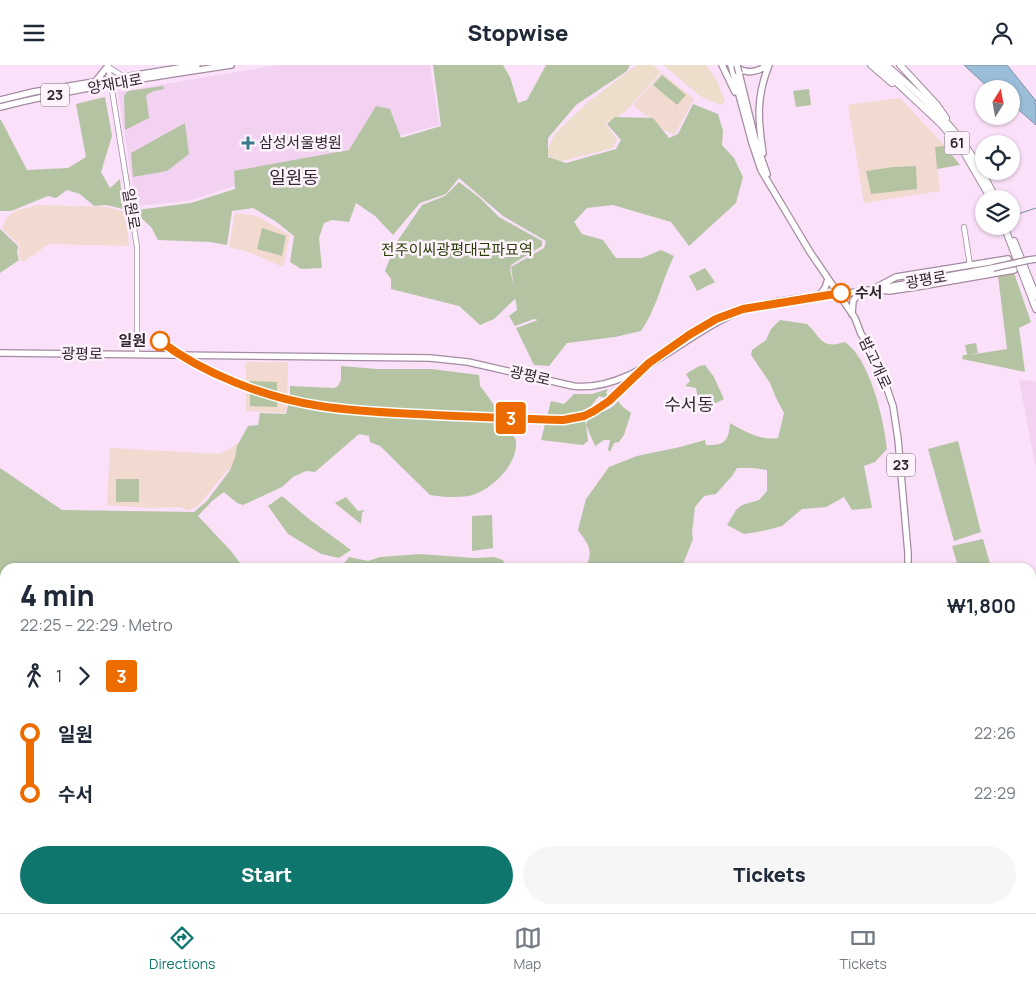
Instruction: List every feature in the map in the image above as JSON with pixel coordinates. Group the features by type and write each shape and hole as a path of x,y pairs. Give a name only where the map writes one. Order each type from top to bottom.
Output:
{"highway":[{"name":"61","path":"886,65 933,109 958,136 991,190"},
{"path":"900,65 937,105 958,136"},
{"name":"61","path":"875,66 898,88 912,96 941,124 962,149 986,190"},
{"path":"1007,235 1036,309"},
{"path":"1012,235 1036,295"}],"main road":[{"name":"양재대로","path":"0,107 126,78 197,65"},
{"name":"양재대로","path":"0,100 33,92 231,65"},
{"name":"23","path":"722,65 744,113"},
{"name":"밤고개로","path":"731,65 756,156 769,184 852,314 861,334 877,360 893,407 898,439 905,507 908,563"},
{"name":"밤고개로","path":"736,65 756,143 769,184"},
{"path":"736,65 741,71 749,72 757,71 768,65"},
{"path":"764,165 758,124 758,109 768,65"},
{"path":"94,83 108,66"},
{"path":"993,265 1008,259"},
{"name":"광평로","path":"0,353 430,358 468,362 573,386 591,387 610,383 629,375 736,312 757,306 873,289 993,265 1036,259"},
{"path":"873,289 896,277 970,265 1002,264 1002,269 999,273"},
{"path":"873,289 889,291 1014,270"},
{"path":"818,297 825,288 828,279"},
{"path":"852,314 853,301 860,291"}],"street":[{"path":"108,66 126,78"},
{"name":"일원로","path":"108,66 137,247 136,354"},
{"path":"964,227 970,265"}],"shaded area":[{"name":"삼성서울병원","path":"279,65 430,65 439,125 342,151 191,200 136,206 118,92"},
{"path":"637,65 653,65 661,72 625,112 605,124 617,139 613,148 558,162 546,154 554,135 588,102"},
{"path":"663,65 706,65 717,81 725,102 720,105 700,96"},
{"path":"662,73 694,99 674,135 664,130 633,105"},
{"path":"900,98 945,146 935,148 940,191 864,203 848,105"},
{"path":"39,205 107,207 125,212 129,246 49,244 23,262 18,254 20,245 3,230 3,225 7,217 17,210"},
{"path":"235,213 257,216 290,235 283,267 246,251 229,247"},
{"path":"246,362 288,362 287,407 285,413 246,411"},
{"path":"1019,379 1036,382 1036,468"},
{"path":"238,443 236,458 230,468 198,506 189,510 179,507 153,508 107,505 110,448 218,454"}],"green space":[{"path":"433,65 503,65 510,77 518,103 527,100 546,65 630,65 627,71 576,105 548,138 548,157 566,163 616,149 621,140 607,124 615,117 653,118 669,138 678,134 693,104 718,114 723,131 722,145 734,158 743,177 736,203 689,246 671,222 613,205 587,208 574,222 582,234 603,240 616,258 642,258 661,250 674,256 651,313 641,331 615,337 567,343 549,366 534,365 516,328 538,320 534,319 515,326 509,316 517,310 511,267 544,248 546,241 503,216 459,178 446,194 420,203 393,235 375,216 356,203 349,222 332,220 324,223 319,238 322,268 301,269 290,262 294,236 275,221 253,208 232,211 227,245 210,242 158,240 151,227 139,216 137,210 191,203 235,189 234,171 349,150 376,106 390,109 401,138 441,126"},
{"path":"662,75 686,95 677,105 653,85"},
{"path":"163,86 164,89 146,95 149,118 125,130 124,96 128,91"},
{"path":"809,89 811,105 796,107 793,91"},
{"path":"105,97 112,136 101,172 110,188 120,179 123,209 106,205 94,206 80,194 67,190 56,198 48,196 11,211 0,211 0,120 27,170 68,168 86,157 76,104"},
{"path":"185,123 189,154 167,171 133,177 131,153"},
{"path":"945,146 960,165 937,169 935,147"},
{"path":"916,166 917,189 871,194 866,171"},
{"name":"전주이씨광평대군파묘역","path":"459,182 480,198 499,217 542,241 542,246 511,265 510,269 516,298 494,319 480,325 459,306 391,289 391,279 385,271 396,243 422,205 445,196"},
{"path":"262,228 286,236 282,256 257,249"},
{"path":"0,229 18,246 19,260 0,273"},
{"path":"705,268 715,282 697,291 689,276"},
{"path":"1014,273 1031,322 1019,328 1025,372 962,359 963,355 967,355 965,345 976,343 978,353 969,355 1007,349 998,276"},
{"path":"780,320 807,324 826,343 837,344 845,342 854,350 862,362 879,407 887,449 875,462 864,466 872,508 852,510 844,497 826,507 802,509 782,526 744,534 727,525 736,510 742,505 759,500 767,491 767,470 737,468 716,494 704,496 695,507 693,539 683,563 587,563 590,556 589,547 578,530 586,499 609,467 637,456 705,440 706,445 717,445 727,438 730,423 759,437 778,438 784,413 770,383 751,355 752,350 766,340 771,329"},
{"path":"705,365 714,377 724,399 714,404 713,397 709,394 703,397 702,405 699,404 696,388 685,386 690,381 686,374 699,366"},
{"path":"341,366 377,369 431,369 479,375 480,386 500,413 516,441 513,459 508,468 494,483 477,493 459,497 430,495 380,446 370,442 369,436 359,434 315,472 306,471 293,477 282,487 243,505 237,503 224,492 212,501 198,516 240,563 0,563 0,468 62,510 194,512 207,501 230,470 237,446 248,426 258,425 260,413 286,414 290,397 290,386 334,388 338,386 341,380"},
{"path":"250,381 277,382 277,407 250,406"},
{"path":"608,389 606,393 609,396 605,398 599,396 584,415 588,441 583,445 541,440 551,401 564,404 574,394 592,394"},
{"path":"618,401 631,413 624,435 619,442 614,443 610,452 608,450 610,440 604,440 595,446 586,425 591,416 608,409"},
{"path":"958,441 981,532 954,541 928,449"},
{"path":"116,479 139,479 139,502 116,502"},
{"path":"282,496 351,550 339,558 321,554 288,534 268,506"},
{"path":"346,497 358,511 365,510 362,513 361,524 335,503"},
{"path":"492,515 493,548 472,551 472,516"},
{"path":"983,539 990,563 957,563 952,546"},
{"path":"420,554 474,558 494,557 503,560 504,563 344,563 349,557 368,561 380,557"}],"water":[{"path":"964,65 1007,65 1019,80 980,80"},
{"path":"1020,81 1036,101 1034,103 1036,104 1036,125 1020,111"}],"waterway":[{"path":"1020,213 1036,208"}],"metro line":[{"name":"3","path":"160,341 179,354 213,372 251,388 293,401 356,411 563,420 584,416 594,411 609,401 649,363 716,319 743,309 841,293"}],"place":[{"name":"삼성서울병원","path":"248,143"},
{"name":"수서","path":"841,293"},
{"name":"일원","path":"160,341"}],"district":[{"name":"일원동","path":"294,178"},
{"name":"수서동","path":"689,405"}]}
